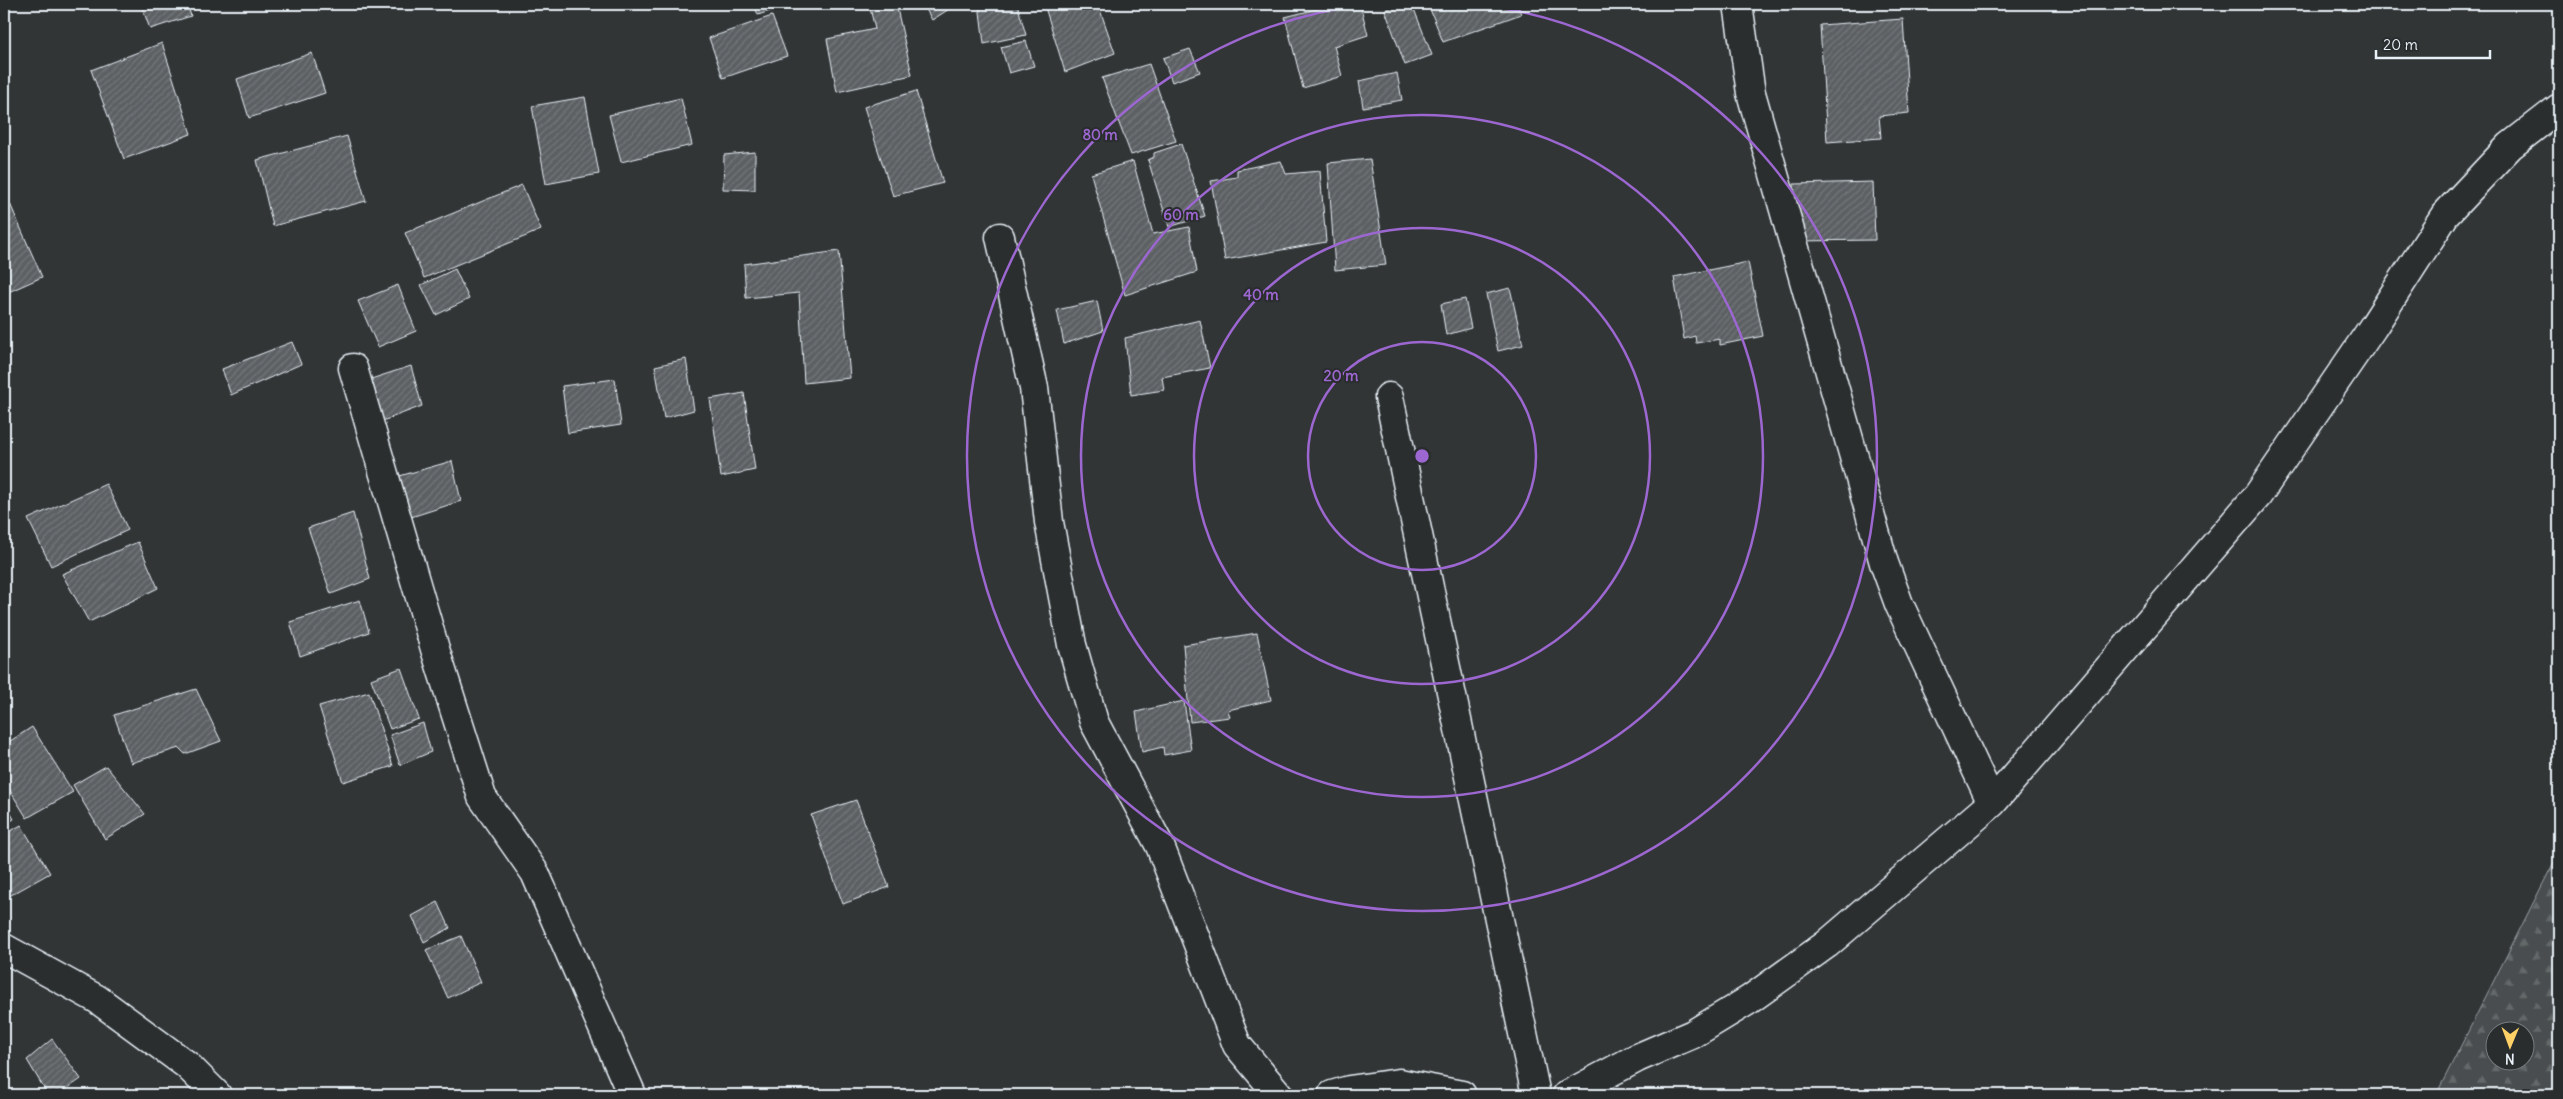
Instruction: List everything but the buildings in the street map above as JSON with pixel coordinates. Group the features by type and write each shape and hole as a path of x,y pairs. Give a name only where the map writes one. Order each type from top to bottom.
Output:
{"street":[{"path":"1738,4 1751,92 1884,563 1899,604 1992,803"},
{"path":"1567,1095 1637,1058 1693,1034 1749,1000 1827,944 1992,803 2258,495 2373,327 2445,215 2510,146 2559,108"},
{"path":"1000,237 1034,388 1049,522 1072,645 1094,722 1160,846 1238,1045 1279,1095"},
{"path":"353,368 435,649 482,797 535,873 632,1095"},
{"path":"1389,396 1536,1095"},
{"path":"4,948 97,999 187,1066 218,1095"},
{"path":"1332,1095 1350,1090 1399,1084 1462,1095"}],"green space":[{"path":"2559,852 2559,1095 2436,1095"}]}
